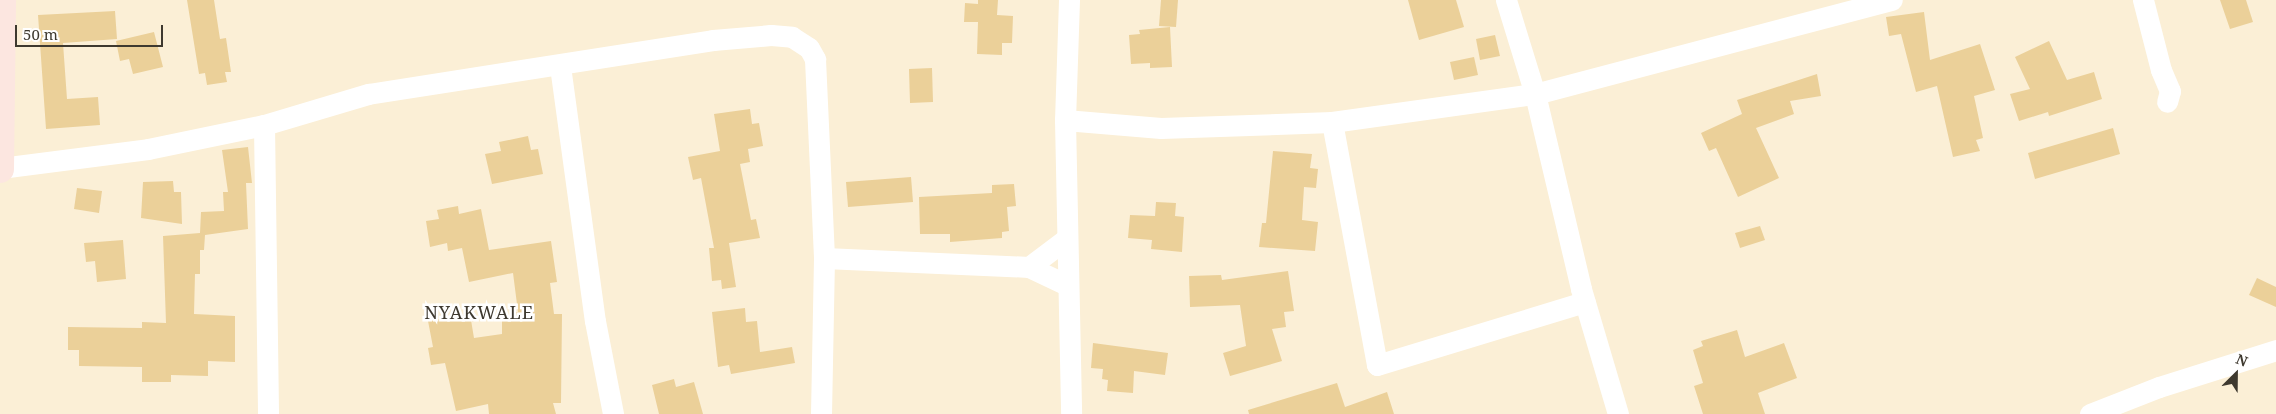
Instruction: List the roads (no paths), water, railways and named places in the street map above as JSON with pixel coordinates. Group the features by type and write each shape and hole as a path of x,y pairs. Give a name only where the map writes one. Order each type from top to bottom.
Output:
{"street":[{"path":"2,0 0,168 148,149 264,125 368,94 560,66 598,57 771,34 792,37 809,48 814,59 824,258 821,414"},
{"path":"1069,0 1065,120 1066,286 1071,414"},
{"path":"1506,0 1535,94 1585,302 1618,414"},
{"path":"1065,120 1161,128 1332,122 1535,94 1892,0"},
{"path":"2143,0 2170,91 2167,102"},
{"path":"560,66 595,321 613,414"},
{"path":"1332,122 1376,365 1585,302"},
{"path":"264,125 268,414"},
{"path":"1029,267 1066,239"},
{"path":"824,258 1029,267 1066,286"},
{"path":"2090,414 2159,387 2276,350"}],"district":[{"name":"NYAKWALE","path":"479,312"}]}
